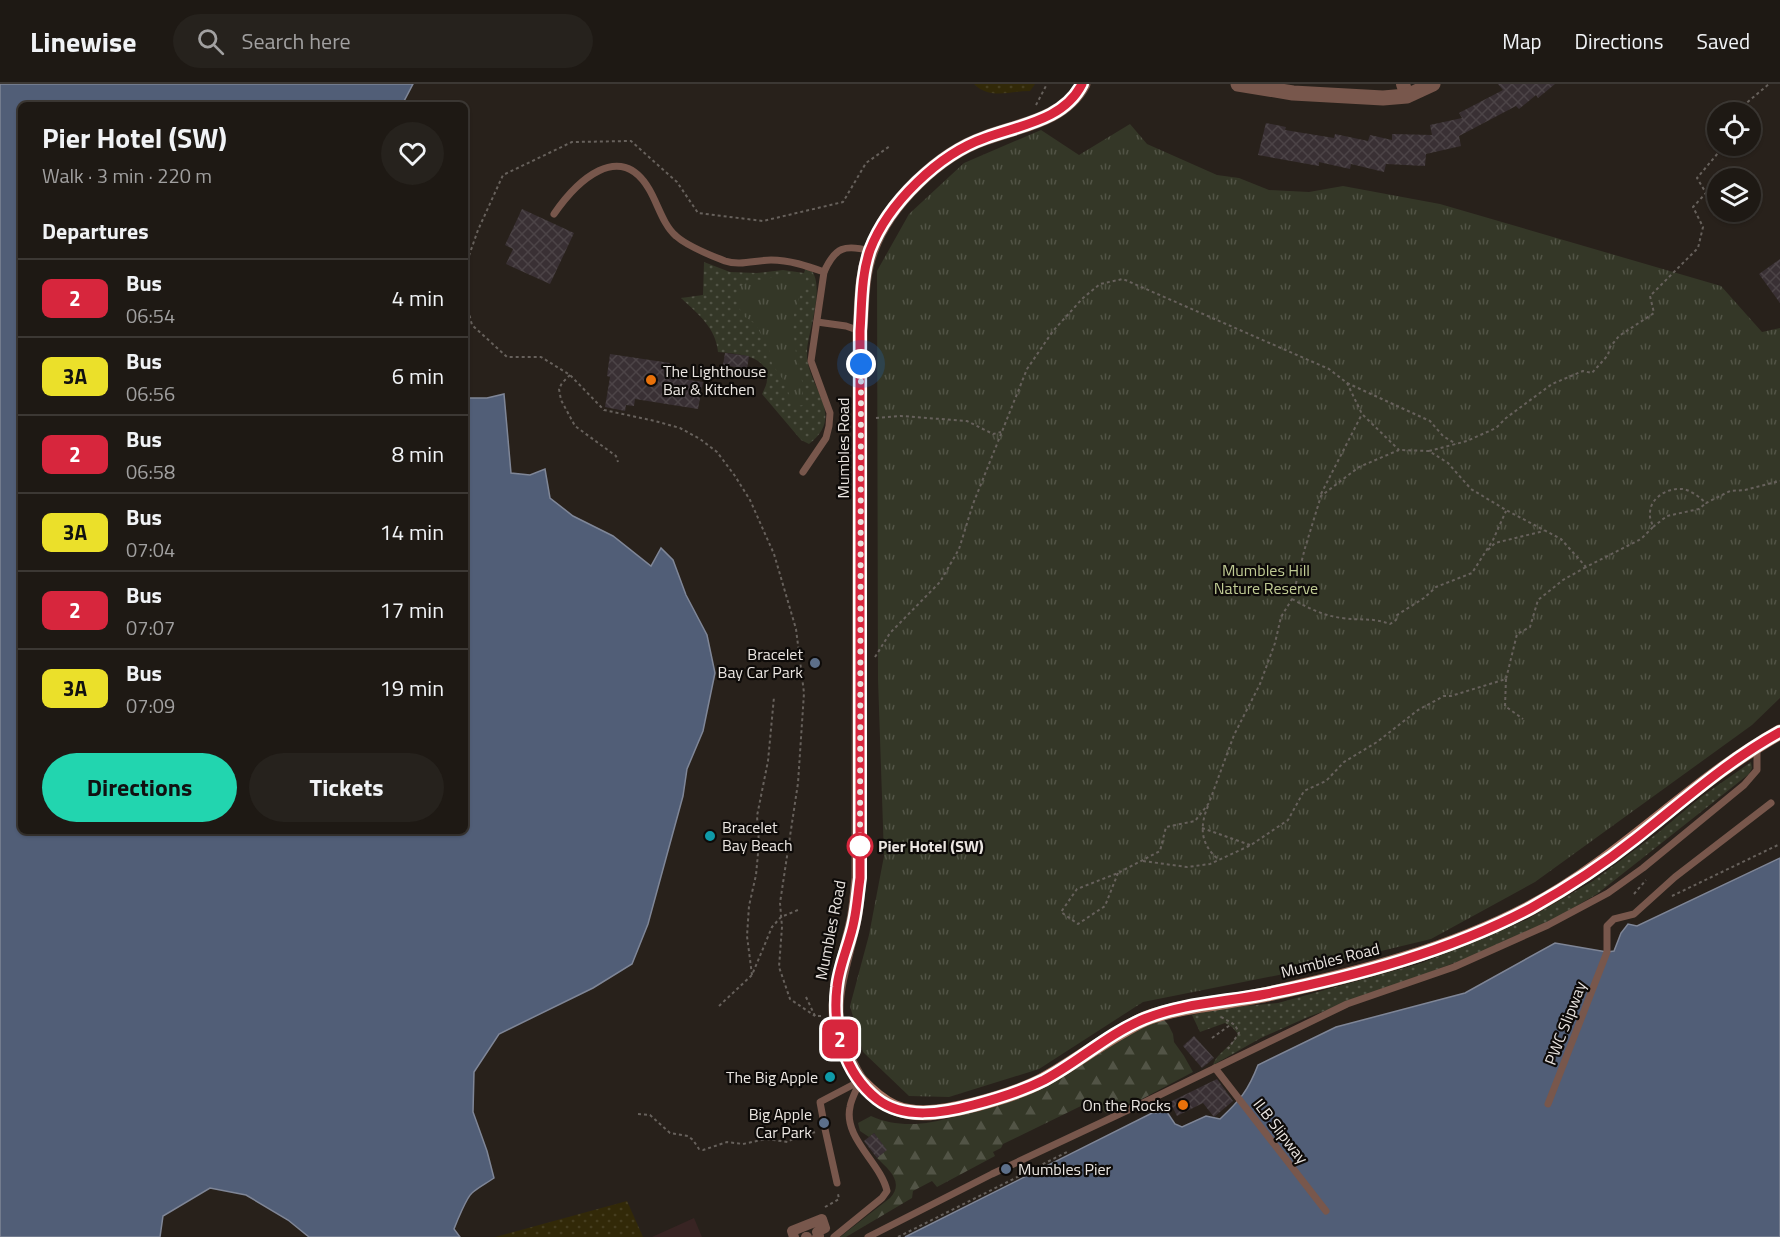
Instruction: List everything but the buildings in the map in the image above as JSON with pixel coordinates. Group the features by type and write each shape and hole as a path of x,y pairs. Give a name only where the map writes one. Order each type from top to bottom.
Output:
{"main road":[{"name":"Mumbles Road","path":"860,1081 878,1099 902,1110 918,1113 951,1110 1001,1096 1044,1080 1095,1046 1144,1019 1184,1008 1266,994 1446,947 1534,906 1572,882 1632,842 1712,777 1780,732"}],"street":[{"name":"Mumbles Road","path":"860,1081 843,1050 836,1015 837,985 854,922 860,878 860,331 863,283 870,250 894,210 936,166 983,138 1052,115 1073,99 1083,84"},
{"path":"1238,84 1293,93 1383,98 1433,84"},
{"path":"795,1237 792,1232 822,1219 825,1228 817,1232 819,1236 817,1237"}],"lane":[{"path":"554,214 563,201 591,175 612,166 625,165 641,176 659,206 668,228 677,237 727,262 771,260 796,262 824,272"},
{"path":"803,472 826,438 829,426 830,413 811,362 824,272 830,259 840,249 856,247 870,250"},
{"path":"817,322 846,326 860,331"},
{"path":"868,1237 992,1174 1347,1004 1454,967 1548,925 1608,893 1744,785 1757,770 1757,747"},
{"path":"1662,888 1771,803"},
{"name":"PWC Slipway","path":"1548,1104 1607,952 1607,926 1614,919 1634,914 1662,888"},
{"name":"ILB Slipway","path":"1215,1068 1326,1211"},
{"path":"837,1183 820,1102 860,1081"},
{"path":"834,1237 882,1198 887,1191 881,1175 864,1153 853,1132 849,1109 860,1081"}],"path":[{"path":"1748,102 1769,84"},
{"path":"468,258 503,175 572,142 631,141 676,182 698,213 763,221 843,202 866,163 890,146"},
{"path":"1321,496 1359,466 1399,450 1429,451 1467,441 1497,428 1506,418 1552,384 1583,371 1592,374 1608,356 1610,347 1619,336 1654,312 1650,296 1698,248 1703,227 1693,207 1706,193 1697,178 1716,156"},
{"path":"861,680 890,633 940,582 958,549 973,504 1027,369 1053,331 1083,298 1100,284 1123,279 1329,369 1347,383 1430,421 1443,436 1456,444"},
{"path":"468,310 472,325 507,357 541,357 570,375 604,410 680,428 700,439 717,452 750,500 774,555 796,629 804,693 798,783 780,903 779,967 790,999 815,1016 836,1015"},
{"path":"570,375 559,390 561,400 575,426 616,456 618,462"},
{"path":"1347,383 1362,414 1399,450"},
{"path":"1218,859 1208,850 1202,828 1204,815 1234,735 1260,684 1275,644 1281,617 1292,598 1321,496 1362,414"},
{"path":"861,420 901,416 967,421 993,434 1001,432"},
{"path":"1429,451 1448,463 1471,489 1561,539 1587,567"},
{"path":"1523,719 1505,706 1506,679 1517,634 1530,627 1538,600 1563,580 1641,539 1667,516 1699,509 1706,502 1730,491 1780,482"},
{"path":"1653,527 1650,513 1653,502 1661,494 1682,489 1706,502"},
{"path":"1292,598 1312,610 1340,618 1374,618 1390,624 1396,621 1397,615 1424,598 1436,587 1472,573 1493,540 1506,510"},
{"path":"1483,554 1495,543 1545,531"},
{"path":"1143,861 1187,867 1210,864 1251,845 1288,820 1304,791 1326,781 1344,762 1377,742 1418,710 1444,696 1451,696 1506,679"},
{"path":"752,975 747,936 749,906 756,874 759,843 757,816 768,761 774,697"},
{"path":"1118,873 1105,906 1078,924 1061,912 1077,889 1118,873 1160,851 1166,827 1195,820 1209,803"},
{"path":"1202,828 1251,845"},
{"path":"1634,894 1651,876 1670,897 1780,844"},
{"path":"719,1006 752,975 772,927 781,917 798,910"},
{"path":"806,997 815,1016"},
{"path":"1212,1038 1233,1023 1239,1033 1233,1043"},
{"path":"1160,1095 1167,1109 1172,1107"},
{"path":"639,1114 650,1115 670,1133 688,1136 699,1149 703,1150 727,1142 743,1144 766,1139 788,1142 797,1136 825,1129"},
{"path":"898,1237 1069,1151"}],"shaded area":[{"path":"694,1218 702,1237 652,1237"}],"green space":[{"name":"Mumbles Hill Nature Reserve","path":"1130,124 1147,144 1217,175 1239,178 1269,190 1309,192 1343,186 1440,204 1721,286 1762,332 1780,328 1780,698 1752,725 1535,882 1431,939 1294,972 1143,1002 1039,1069 949,1097 909,1096 863,1052 850,1006 869,935 884,856 878,679 877,271 909,214 964,163 1041,130 1079,155"},
{"path":"704,262 730,272 757,273 783,270 804,273 806,267 813,272 817,292 808,342 808,364 822,399 825,422 820,433 809,444 801,440 762,394 767,380 763,365 750,357 718,352 717,343 710,329 681,298 703,295"},
{"path":"788,274 806,278 794,314 793,328 802,381 803,405 794,407 784,381 772,364 769,349 755,323 745,317 737,305 741,286 753,279 761,280"},
{"path":"1751,762 1752,768 1749,774 1597,894 1559,916 1490,949 1308,1017 1261,1038 1213,1065 1238,1034 1225,1023 1200,1032 1192,1015 1216,1009 1278,1003 1422,963 1526,920 1593,881 1659,832 1701,797"},
{"path":"1162,1018 1168,1024 1174,1042 1193,1072 1140,1100 1106,1113 1090,1104 1083,1105 1003,1144 1001,1148 993,1152 995,1156 937,1187 932,1181 913,1191 912,1198 846,1237 840,1237 890,1198 896,1187 893,1176 877,1158 886,1150 874,1133 869,1137 860,1131 858,1123 871,1116 902,1124 933,1122 953,1117"}],"sand":[{"path":"974,84 1035,84 1030,91 1000,94 987,92"},
{"path":"627,1201 643,1237 495,1237"}],"water":[{"path":"0,84 413,84 404,102 18,102 18,834 468,834 468,398 487,398 504,394 511,473 530,475 545,469 550,498 573,516 613,536 651,566 661,548 673,560 686,595 707,635 715,673 703,731 687,769 683,796 648,924 632,964 593,988 499,1034 474,1072 473,1112 494,1178 470,1195 454,1229 460,1237 309,1237 288,1220 246,1195 210,1188 163,1216 160,1237 0,1237"},
{"path":"1780,858 1780,1237 905,1237 1152,1113 1167,1112 1175,1124 1182,1127 1206,1116 1220,1119 1243,1095 1258,1065 1336,1027 1465,993 1555,943 1607,952 1614,951 1621,933 1628,924 1637,926"}],"bus line":[{"name":"2","path":"1082,84 1073,99 1052,115 983,138 936,166 905,196 884,224 870,250 866,266 860,331 860,878 854,922 837,985 836,1015 843,1050 852,1068 860,1081 878,1099 889,1106 918,1113 951,1110 976,1104 1044,1080 1095,1046 1144,1019 1184,1008 1266,994 1446,947 1506,920 1551,896 1632,842 1712,777 1780,732"}],"place":[{"name":"The Lighthouse Bar & Kitchen","path":"651,380"},
{"name":"Bracelet Bay Car Park","path":"815,663"},
{"name":"Bracelet Bay Beach","path":"710,836"},
{"name":"Pier Hotel (SW)","path":"860,846"},
{"name":"The Big Apple","path":"830,1077"},
{"name":"On the Rocks","path":"1183,1105"},
{"name":"Big Apple Car Park","path":"824,1123"},
{"name":"Mumbles Pier","path":"1006,1169"}],"route":[{"path":"860,846 861,364"}]}
